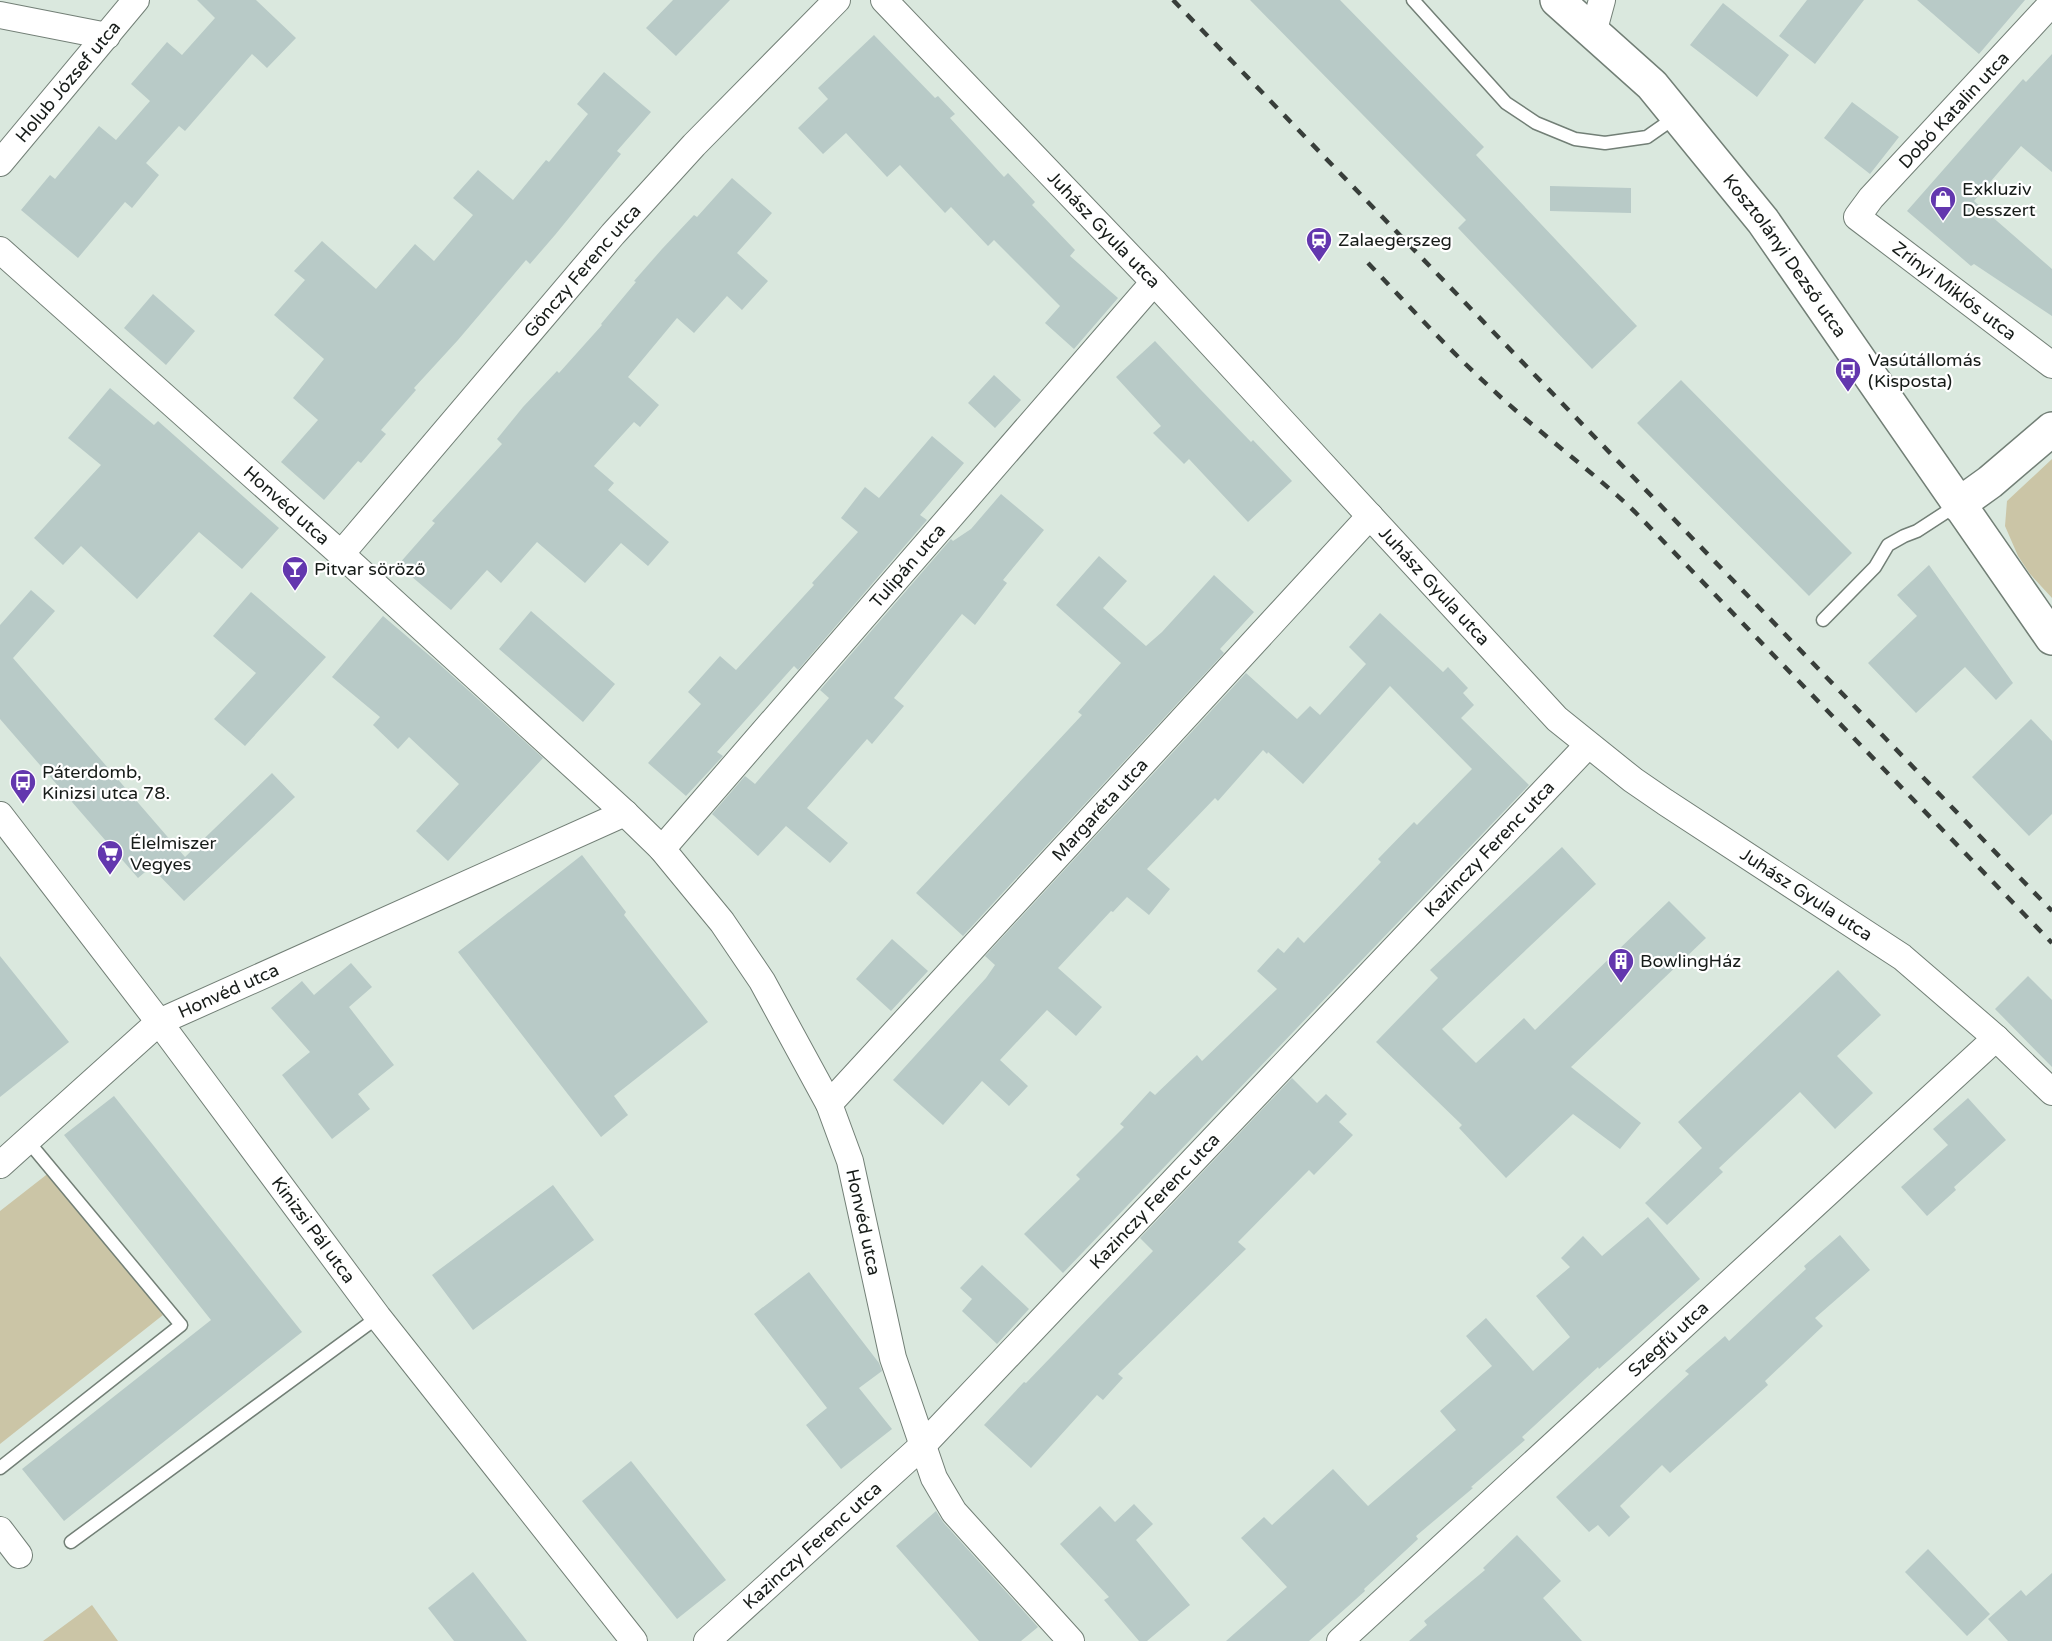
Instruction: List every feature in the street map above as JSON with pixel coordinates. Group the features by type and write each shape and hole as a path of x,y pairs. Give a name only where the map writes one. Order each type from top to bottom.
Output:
{"main road":[{"path":"1557,0 1593,33"},
{"name":"Kosztolányi Dezső utca","path":"1593,33 1652,85 1763,221 2052,638"},
{"path":"1958,505 1990,482 2052,429"}],"street":[{"name":"Holub József utca","path":"0,162 136,0"},
{"name":"Gönczy Ferenc utca","path":"340,554 613,234 694,145 837,0"},
{"name":"Juhász Gyula utca","path":"884,0 1154,282 1557,719 1665,802 1902,957 1996,1038 2052,1092"},
{"path":"1593,33 1602,0"},
{"name":"Dobó Katalin utca","path":"1857,217 1879,190 2052,3"},
{"path":"0,15 107,36"},
{"name":"Zrínyi Miklós utca","path":"1857,217 2052,365"},
{"name":"Honvéd utca","path":"0,250 625,813 662,849 722,922 762,981 829,1104 850,1161 893,1358 934,1478 954,1512 1071,1641"},
{"name":"Tulipán utca","path":"662,849 1154,282"},
{"name":"Margaréta utca","path":"829,1104 1370,516"},
{"name":"Kazinczy Ferenc utca","path":"707,1641 922,1446 1588,745"},
{"name":"Honvéd utca","path":"0,1164 159,1023 625,813"},
{"name":"Kinizsi Pál utca","path":"0,815 159,1023 378,1317 634,1641"},
{"name":"Szegfű utca","path":"1340,1641 1996,1038"},
{"path":"0,1530 19,1555"}],"lane":[{"path":"1413,0 1506,103 1536,123 1575,139 1605,143 1647,137 1677,116"},
{"path":"1823,620 1875,567 1888,545 1917,531 1958,505"},
{"path":"0,1468 181,1324 27,1140"},
{"path":"71,1542 378,1317"}],"shaded area":[{"path":"2052,459 2052,598 2030,574 2018,556 2005,526 2007,501"},
{"path":"50,1172 163,1315 0,1444 0,1211"},
{"path":"92,1605 118,1641 43,1641"}],"building":[{"path":"197,0 256,0 296,38 267,68 252,54 185,131 179,126 146,163 159,175 132,208 125,202 78,258 21,210 50,175 55,179 99,126 116,140 150,101 131,84 167,42 182,55 215,18"},
{"path":"673,0 730,0 676,56 646,28"},
{"path":"1250,0 1340,0 1484,147 1476,155 1637,326 1592,369 1458,228 1466,220"},
{"path":"1807,0 1864,0 1815,64 1779,36"},
{"path":"1917,0 2025,0 1979,54"},
{"path":"1723,3 1789,55 1757,97 1690,45"},
{"path":"874,35 935,98 938,96 955,114 950,118 1004,177 1008,173 1035,202 1032,205 1075,250 1070,256 1118,298 1074,349 1045,323 1060,306 994,240 988,246 951,207 945,213 900,165 887,177 846,133 823,154 798,128 828,99 818,88"},
{"path":"2052,54 2052,172 2021,146 1974,201 2052,269 2052,316 1974,264 1971,266 1907,211 2023,79 2026,82"},
{"path":"604,72 651,112 617,151 621,154 555,235 530,264 526,260 414,388 416,390 381,430 386,434 361,463 358,461 324,500 281,462 318,420 293,398 324,359 274,315 305,280 294,271 322,241 376,289 415,244 434,261 473,215 453,198 478,170 513,200 546,160 549,162 588,114 577,104"},
{"path":"1852,102 1899,137 1870,174 1824,138"},
{"path":"732,178 772,213 737,253 768,281 742,310 727,296 694,333 677,318 628,377 659,405 640,427 634,422 594,466 614,483 608,490 669,542 648,566 621,543 585,583 537,542 501,583 487,570 451,610 398,565 435,523 432,521 502,444 497,439 523,407 557,371 559,373 602,325 636,282 634,281 662,249 694,215 697,217"},
{"path":"1550,186 1631,188 1631,213 1550,211"},
{"path":"153,294 195,331 166,365 124,328"},
{"path":"1155,341 1251,442 1253,440 1292,481 1248,522 1189,459 1184,464 1153,433 1161,426 1116,377"},
{"path":"994,375 1021,400 995,428 968,403"},
{"path":"1681,380 1852,553 1809,596 1637,423"},
{"path":"110,388 154,425 158,421 279,528 242,569 199,532 137,599 81,546 63,565 34,538 101,465 68,438"},
{"path":"932,436 964,463 920,515 927,520 798,670 794,666 717,752 723,756 686,796 648,763 701,704 688,692 720,656 736,670 814,585 812,583 858,532 841,518 865,487 879,498"},
{"path":"1001,494 1044,530 1003,580 1007,583 975,625 962,614 894,698 904,706 872,744 867,739 807,808 848,843 830,863 786,826 758,856 712,814 745,776 755,784 829,698 820,690 951,539 953,541 971,529"},
{"path":"1099,556 1127,581 1103,608 1146,646 1162,632 1214,575 1254,612 1220,649 1224,653 963,936 916,893 1082,715 1078,712 1121,663 1056,605"},
{"path":"1929,565 2013,683 1996,700 1965,667 1916,713 1868,663 1917,616 1897,595"},
{"path":"31,590 55,611 13,658 185,857 272,773 295,797 184,901 151,867 138,878 0,719 0,625"},
{"path":"251,592 326,657 245,746 214,719 256,673 213,636"},
{"path":"531,611 615,684 583,722 499,649"},
{"path":"1380,613 1443,672 1448,667 1468,688 1463,693 1474,705 1461,718 1529,785 1063,1273 1024,1234 1080,1179 1076,1175 1124,1127 1120,1124 1150,1091 1155,1095 1197,1055 1202,1061 1277,989 1257,971 1278,948 1284,953 1298,937 1304,943 1381,862 1378,859 1414,822 1417,825 1472,769 1390,686 1303,784 1263,750 1218,801 1215,798 1147,869 1170,889 1149,915 1127,897 1058,968 1102,1007 1076,1036 1047,1010 1000,1060 1028,1086 1009,1106 982,1081 943,1125 893,1080 986,978 995,965 985,956 1246,673 1297,719 1310,706 1320,715 1366,664 1349,647"},
{"path":"383,616 543,758 448,861 416,831 459,784 409,737 398,749 373,725 380,717 332,677"},
{"path":"2031,719 2052,741 2052,814 2029,836 1972,777"},
{"path":"1562,847 1596,884 1442,1029 1476,1063 1524,1018 1535,1030 1669,901 1706,938 1571,1067 1641,1123 1620,1149 1573,1114 1506,1178 1459,1128 1462,1125 1376,1042 1438,978 1430,970"},
{"path":"582,855 626,912 624,915 708,1022 614,1096 628,1115 601,1137 458,952"},
{"path":"892,939 928,971 891,1011 856,979"},
{"path":"0,956 69,1042 0,1097"},
{"path":"351,963 372,987 349,1007 394,1065 358,1094 370,1109 332,1139 282,1075 310,1052 271,1008 302,981 314,995"},
{"path":"1838,970 1881,1015 1837,1056 1873,1093 1835,1129 1800,1092 1719,1168 1723,1172 1667,1225 1645,1203 1702,1148 1678,1122"},
{"path":"2028,976 2052,1000 2052,1067 1995,1009"},
{"path":"1292,1078 1317,1103 1326,1094 1347,1114 1339,1122 1353,1135 1314,1175 1309,1170 1238,1242 1246,1249 1118,1374 1123,1378 1103,1400 1097,1395 1031,1468 984,1425 1153,1251 1140,1238"},
{"path":"114,1096 302,1332 64,1521 22,1469 211,1320 64,1135"},
{"path":"1968,1098 2006,1140 1954,1187 1956,1190 1927,1216 1901,1187 1948,1145 1933,1129"},
{"path":"553,1185 594,1240 473,1330 432,1275"},
{"path":"1648,1217 1700,1279 1599,1369 1598,1367 1522,1437 1525,1440 1416,1536 1418,1539 1309,1641 1226,1641 1287,1587 1241,1538 1264,1517 1272,1525 1333,1469 1368,1506 1456,1430 1440,1411 1492,1366 1466,1336 1486,1318 1533,1371 1570,1337 1536,1296 1570,1267 1561,1258 1583,1236 1602,1256"},
{"path":"1840,1235 1870,1270 1815,1318 1823,1326 1765,1381 1768,1385 1670,1473 1662,1465 1620,1506 1630,1517 1609,1537 1598,1525 1589,1532 1556,1497 1689,1374 1685,1371 1725,1336 1729,1341 1806,1269 1804,1266"},
{"path":"982,1265 1029,1309 997,1344 962,1311 972,1299 960,1288"},
{"path":"809,1272 879,1363 882,1371 859,1388 892,1429 841,1469 806,1425 827,1408 754,1314"},
{"path":"631,1461 726,1580 677,1619 582,1501"},
{"path":"1134,1504 1153,1524 1136,1540 1190,1605 1147,1641 1139,1641 1104,1600 1109,1597 1060,1544 1100,1506 1115,1522"},
{"path":"936,1511 943,1522 1038,1627 1021,1641 979,1641 896,1546"},
{"path":"1517,1535 1561,1581 1543,1598 1582,1641 1409,1641 1427,1625 1424,1621 1485,1570 1483,1568"},
{"path":"1928,1549 1990,1614 1967,1636 1905,1572"},
{"path":"473,1572 527,1641 454,1641 428,1608"},
{"path":"2052,1573 2052,1641 2008,1641 1988,1619 2021,1590 2026,1596"}],"railway":[{"path":"1173,0 2052,911"},
{"path":"1368,263 1429,328 1510,406 1635,512 2052,943"}],"place":[{"name":"Exkluziv Desszert","path":"1943,222"},
{"name":"Zalaegerszeg","path":"1319,263"},
{"name":"Vasútállomás (Kisposta)","path":"1848,393"},
{"name":"Pitvar söröző","path":"295,592"},
{"name":"Páterdomb, Kinizsi utca 78.","path":"23,805"},
{"name":"Élelmiszer Vegyes","path":"110,876"},
{"name":"BowlingHáz","path":"1621,984"}]}
